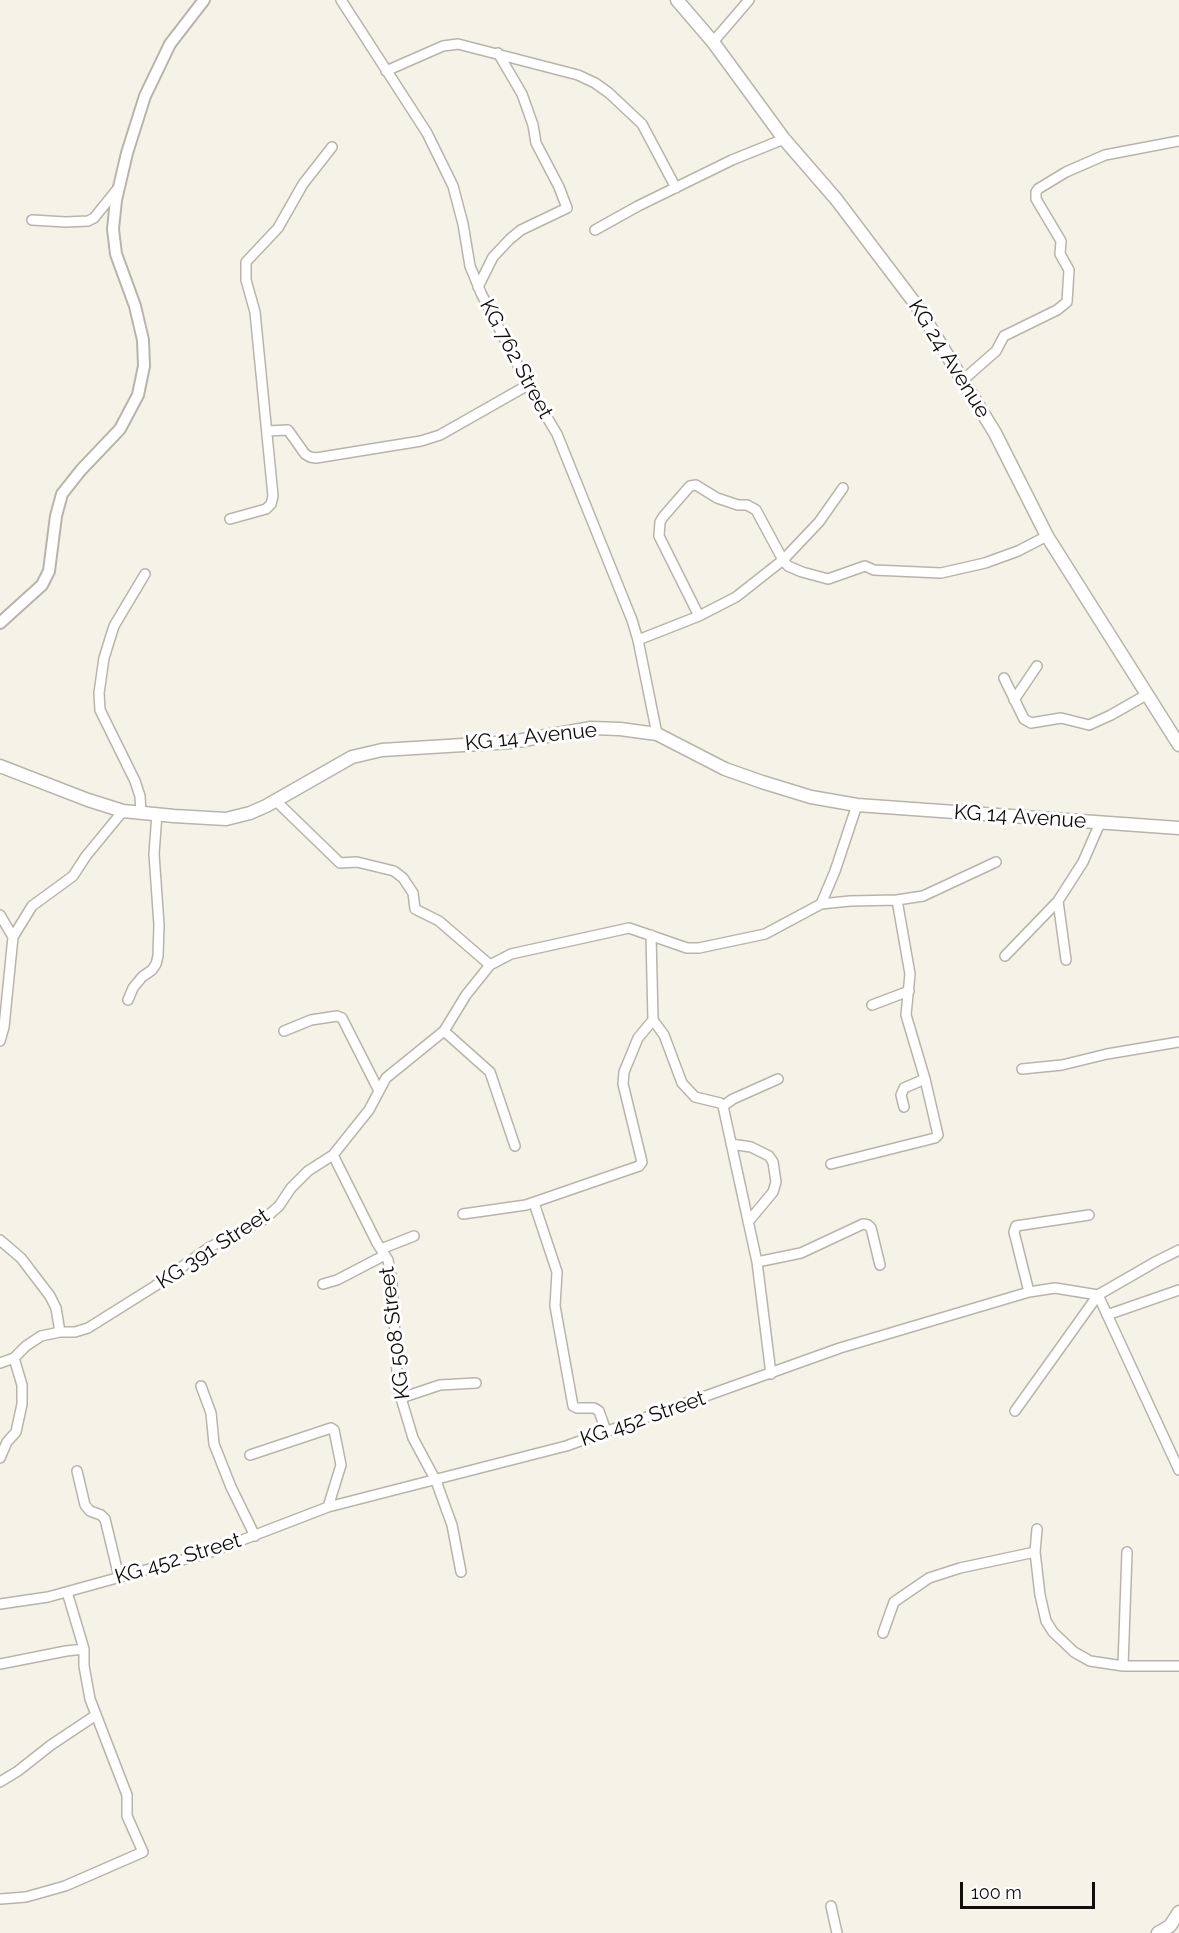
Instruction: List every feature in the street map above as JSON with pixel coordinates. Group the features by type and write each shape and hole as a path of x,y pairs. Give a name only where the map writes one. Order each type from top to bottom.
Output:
{"main road":[{"name":"KG 24 Avenue","path":"677,0 712,42 784,139 836,199 917,306 995,433 1047,536 1146,694 1178,740"},
{"name":"KG 14 Avenue","path":"0,766 123,811 226,819 250,813 352,757 382,750 512,742 591,728 620,729 657,734 708,761 811,797 857,805 1179,828"},
{"path":"1158,1933 1170,1926 1179,1912"}],"street":[{"path":"0,623 29,599 47,578 56,516 62,494 81,470 120,429 132,408 140,387 144,366 143,340 135,306 116,254 113,229 119,186 127,153 149,88 170,44 204,0"},
{"name":"KG 762 Street","path":"341,0 427,133 453,186 463,224 470,266 478,286 528,385 557,434 632,620 657,734"},
{"path":"712,42 749,0"},
{"path":"386,72 450,44 498,53 578,75 609,93 642,124 676,188"},
{"path":"478,286 494,257 510,239 521,230 567,208 559,187 536,143 533,124 522,94 498,53"},
{"path":"595,230 732,160 784,139"},
{"path":"963,380 996,351 1004,336 1067,302 1069,270 1060,254 1061,240 1036,199 1038,189 1066,172 1105,155 1179,141"},
{"path":"230,519 266,509 271,504 273,496 255,312 246,280 246,262 278,228 303,184 332,147"},
{"path":"32,220 66,222 94,218 119,186"},
{"path":"267,431 288,430 305,453 309,457 316,458 421,441 440,435 528,385"},
{"path":"699,616 659,536 660,522 663,517 690,486 696,485 717,498 753,507 788,566 828,579 864,566 874,570 941,573 996,559 1047,536"},
{"path":"638,640 699,616 736,597 783,560 819,522 843,488"},
{"path":"141,813 140,796 135,781 100,710 99,693 104,658 114,626 145,574"},
{"path":"1014,700 1037,666"},
{"path":"1004,678 1024,719 1031,723 1061,717 1089,725 1146,694"},
{"path":"275,800 340,862 357,862 394,871 403,878 413,893 415,909 439,921 490,965"},
{"path":"821,904 836,871 857,805"},
{"path":"0,1041 4,1027 13,937 32,906 74,876 86,856 123,811"},
{"path":"128,1000 141,977 152,970 158,956 159,925 154,854 156,814"},
{"path":"1005,956 1058,901 1083,862 1100,823"},
{"path":"821,904 897,900 923,896 996,862"},
{"path":"831,1164 935,1138 938,1135 906,1014 910,974 897,900"},
{"path":"1058,901 1066,960"},
{"name":"KG 391 Street","path":"0,1363 14,1358 41,1336 88,1328 155,1286 210,1247 263,1220 279,1206 291,1188 308,1171 333,1155 369,1110 378,1089 386,1078 444,1031 466,995 490,965 511,954 629,928 687,948 699,948 765,934 821,904"},
{"path":"0,915 13,937"},
{"path":"651,935 653,1020 664,1035 682,1083 695,1097 723,1106"},
{"path":"872,1005 909,991"},
{"path":"284,1030 311,1020 342,1017 378,1089"},
{"path":"463,1214 534,1203 641,1164 624,1084 624,1072 638,1038 653,1020"},
{"path":"444,1031 490,1072 515,1146"},
{"path":"1022,1069 1062,1065 1107,1054 1179,1042"},
{"path":"723,1106 733,1099 778,1079"},
{"path":"903,1107 901,1095 904,1088 925,1079"},
{"path":"723,1106 757,1262 771,1374"},
{"path":"731,1144 752,1147 769,1156 773,1162 776,1182 773,1191 748,1222"},
{"name":"KG 508 Street","path":"333,1155 383,1252 392,1282 397,1372 401,1398 413,1438 435,1481 452,1526 460,1572"},
{"path":"534,1203 557,1272 555,1306 573,1406 594,1408 599,1411 606,1431"},
{"path":"1029,1293 1014,1232 1016,1226 1089,1215"},
{"path":"757,1262 801,1252 863,1224 871,1228 880,1265"},
{"path":"323,1284 337,1280 414,1236"},
{"path":"0,1240 21,1258 50,1296 56,1308 60,1332"},
{"path":"1015,1411 1098,1295 1179,1250"},
{"name":"KG 452 Street","path":"0,1604 67,1592 211,1552 328,1507 566,1446 840,1348 1029,1293 1055,1288 1098,1295"},
{"path":"1107,1316 1179,1290"},
{"path":"1098,1295 1179,1470"},
{"path":"0,1458 7,1442 16,1432 20,1419 22,1385 14,1358"},
{"path":"401,1398 440,1385 476,1383"},
{"path":"201,1386 211,1413 214,1444 231,1488 255,1536"},
{"path":"250,1455 331,1428 334,1430 341,1465 328,1507"},
{"path":"77,1471 85,1505 105,1519 119,1577"},
{"path":"1037,1529 1035,1552 1042,1604 1046,1621 1053,1632 1074,1652 1090,1661 1123,1666 1179,1666"},
{"path":"883,1633 894,1602 929,1578 960,1568 1035,1552"},
{"path":"1123,1666 1127,1552"},
{"path":"0,1899 26,1897 65,1886 143,1852 127,1816 127,1794 90,1699 84,1666 84,1649 67,1592"},
{"path":"0,1664 84,1649"},
{"path":"0,1782 18,1771 51,1744 96,1715"},
{"path":"831,1906 837,1933"}]}
